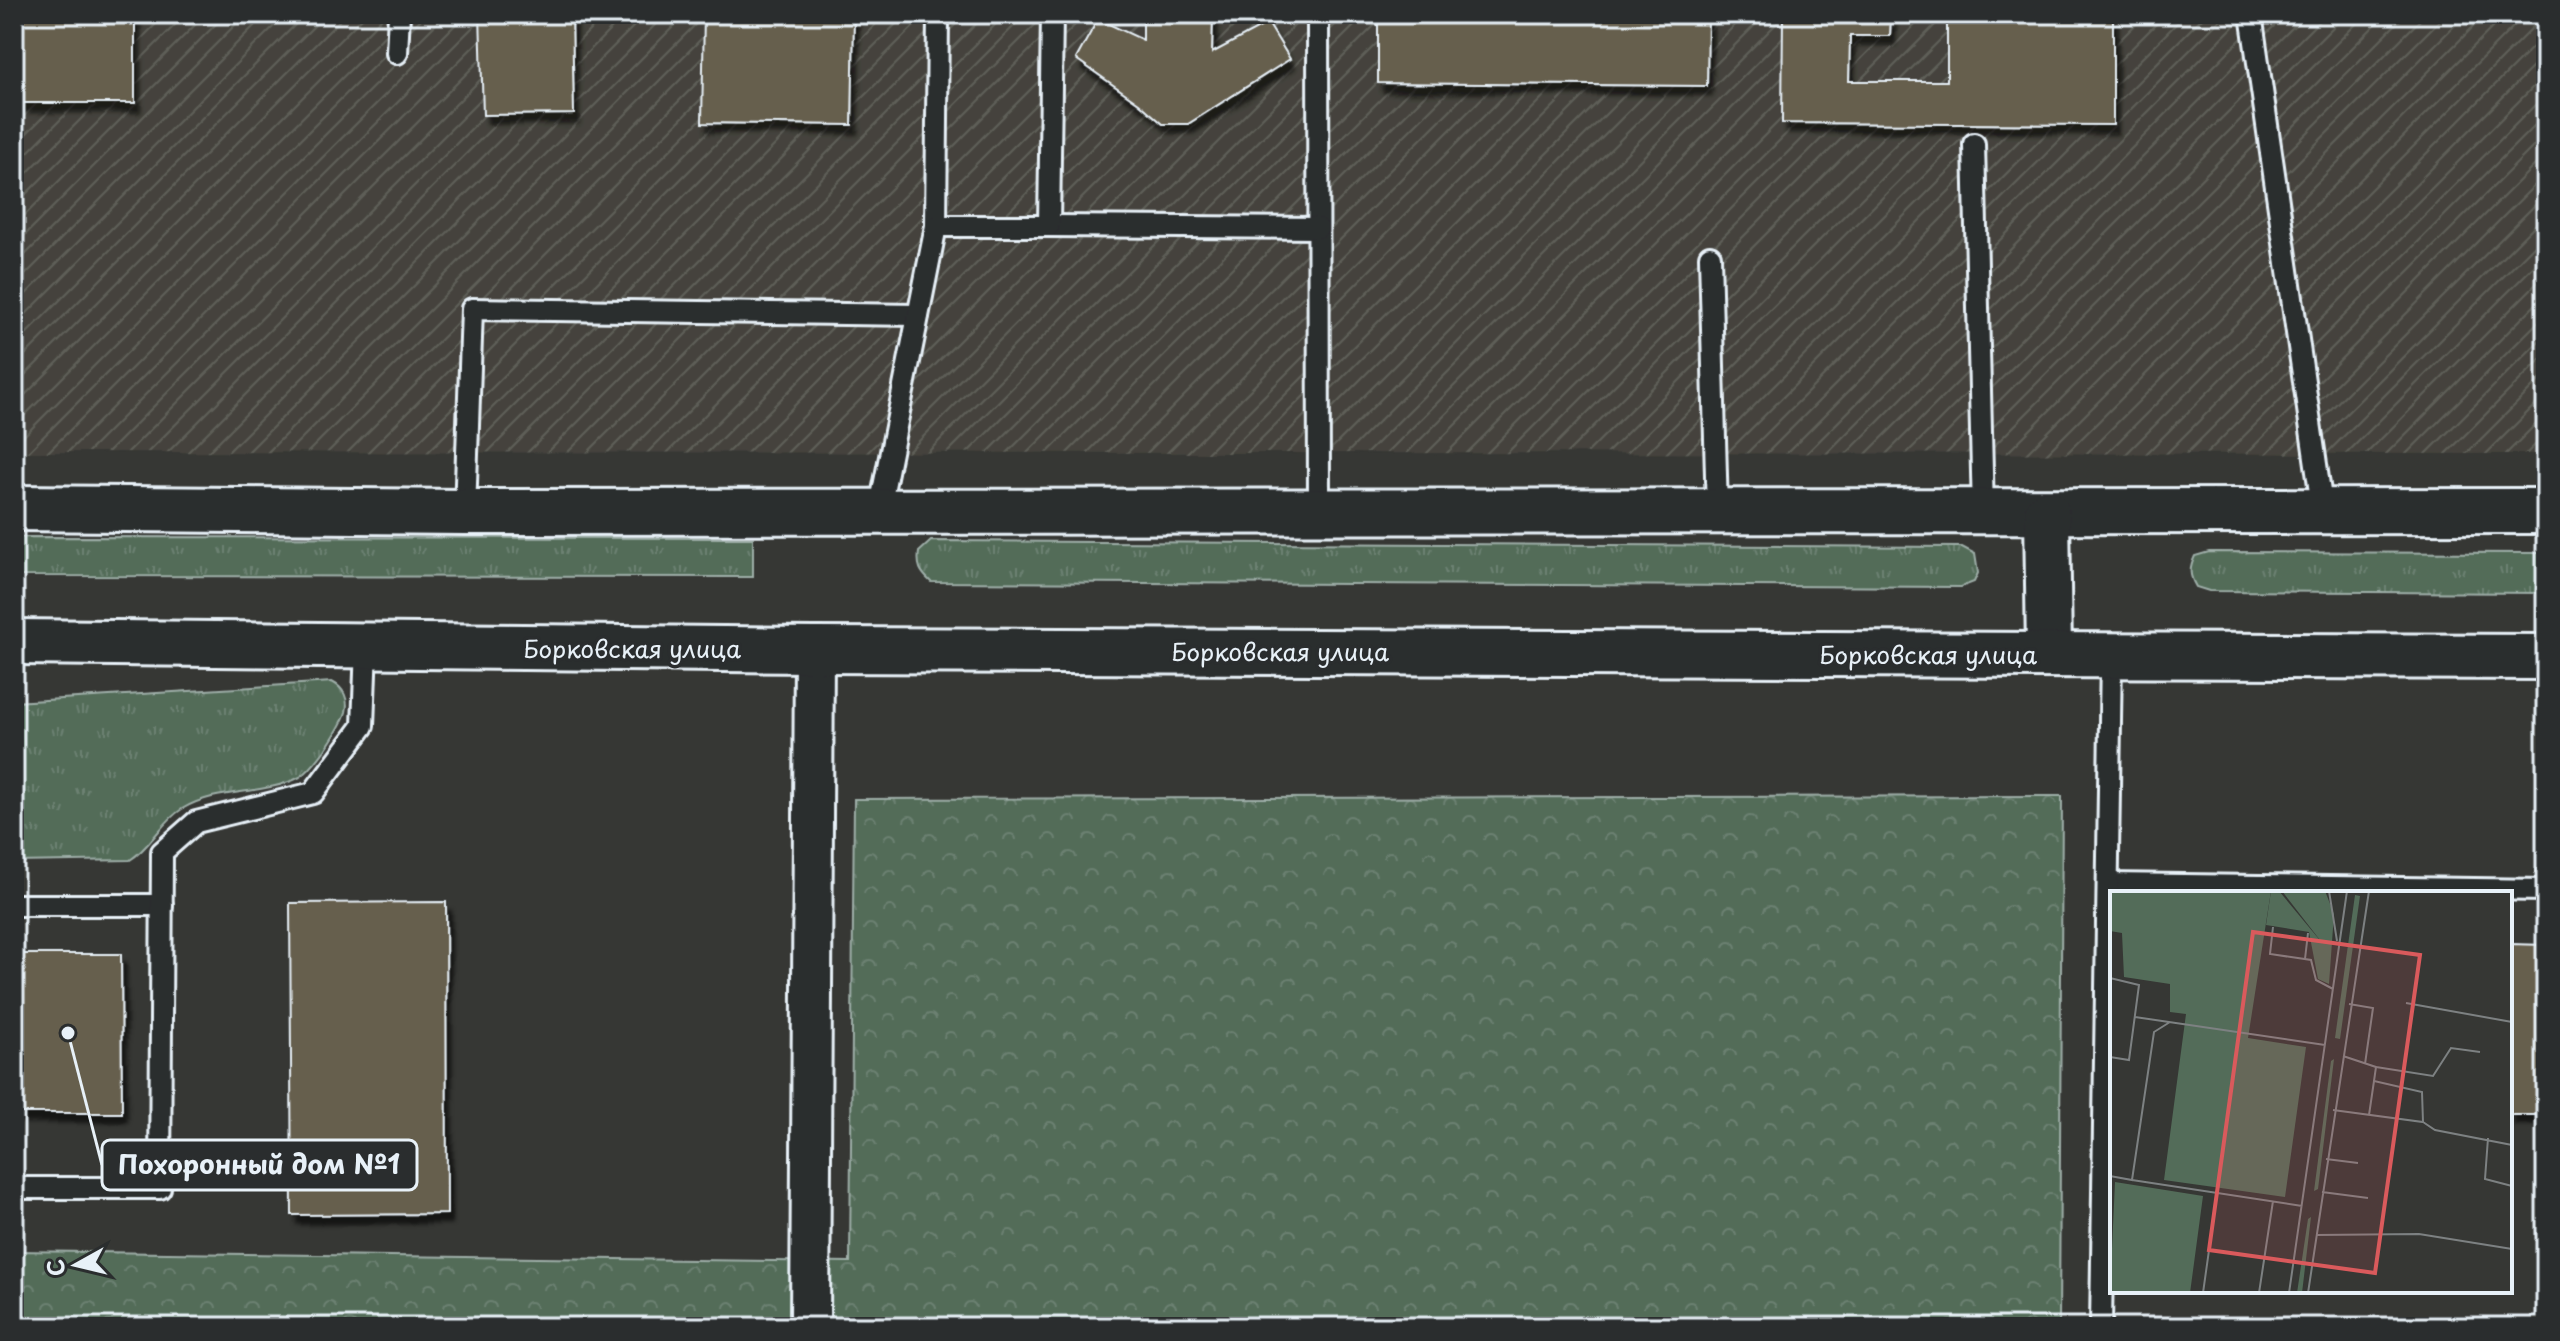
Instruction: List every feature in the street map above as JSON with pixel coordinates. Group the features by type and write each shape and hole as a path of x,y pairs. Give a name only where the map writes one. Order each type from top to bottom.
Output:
{"main road":[{"path":"14,508 465,512 2546,511"},
{"path":"2047,513 2049,654"},
{"name":"Борковская улица","path":"14,642 814,650 2546,657"},
{"path":"14,667 163,644"}],"street":[{"path":"810,1327 814,650"}],"lane":[{"path":"397,53 399,14"},
{"path":"879,512 936,226 938,14"},
{"path":"1049,226 1052,14"},
{"path":"1318,14 1319,512"},
{"path":"2251,14 2323,513"},
{"path":"1974,144 1983,513"},
{"path":"936,226 1318,228"},
{"path":"1710,256 1717,512"},
{"path":"465,512 472,309 918,315"},
{"path":"14,1188 160,1188 162,852 196,822 313,793 363,726 366,646"},
{"path":"2101,1327 2111,654"},
{"path":"2108,884 2546,890"},
{"path":"14,905 162,905"}],"shaded area":[{"path":"14,14 2546,14 2546,454 14,452"}],"green space":[{"path":"14,537 753,538 753,577 14,576"},
{"path":"931,541 1962,547 1975,554 1978,573 1974,582 1961,587 931,582 918,561 919,552"},
{"path":"2209,552 2546,553 2546,593 2209,591 2196,587 2191,572 2195,556"},
{"path":"332,682 345,694 346,712 325,750 300,777 271,787 196,802 175,814 130,860 14,862 14,790 22,781 14,773 14,702"},
{"path":"2062,796 2059,1327 14,1327 14,1251 850,1262 854,799"}],"building":[{"path":"14,14 135,14 135,103 14,103"},
{"path":"480,14 572,14 574,114 483,115"},
{"path":"704,14 854,14 852,125 702,123"},
{"path":"1143,14 1213,14 1212,53 1268,23 1290,59 1188,124 1163,124 1139,103 1076,59 1098,19 1143,40"},
{"path":"1378,14 1708,14 1707,86 1378,83"},
{"path":"1783,14 1891,14 1890,36 1850,36 1849,81 1947,81 1947,14 2113,14 2113,125 1782,123"},
{"path":"446,902 447,1214 292,1215 290,903"},
{"path":"2512,944 2546,945 2546,1115 2512,1115"},
{"path":"14,954 121,954 122,1113 14,1113"}],"place":[{"name":"Похоронный дом №1","path":"68,1033"}]}
